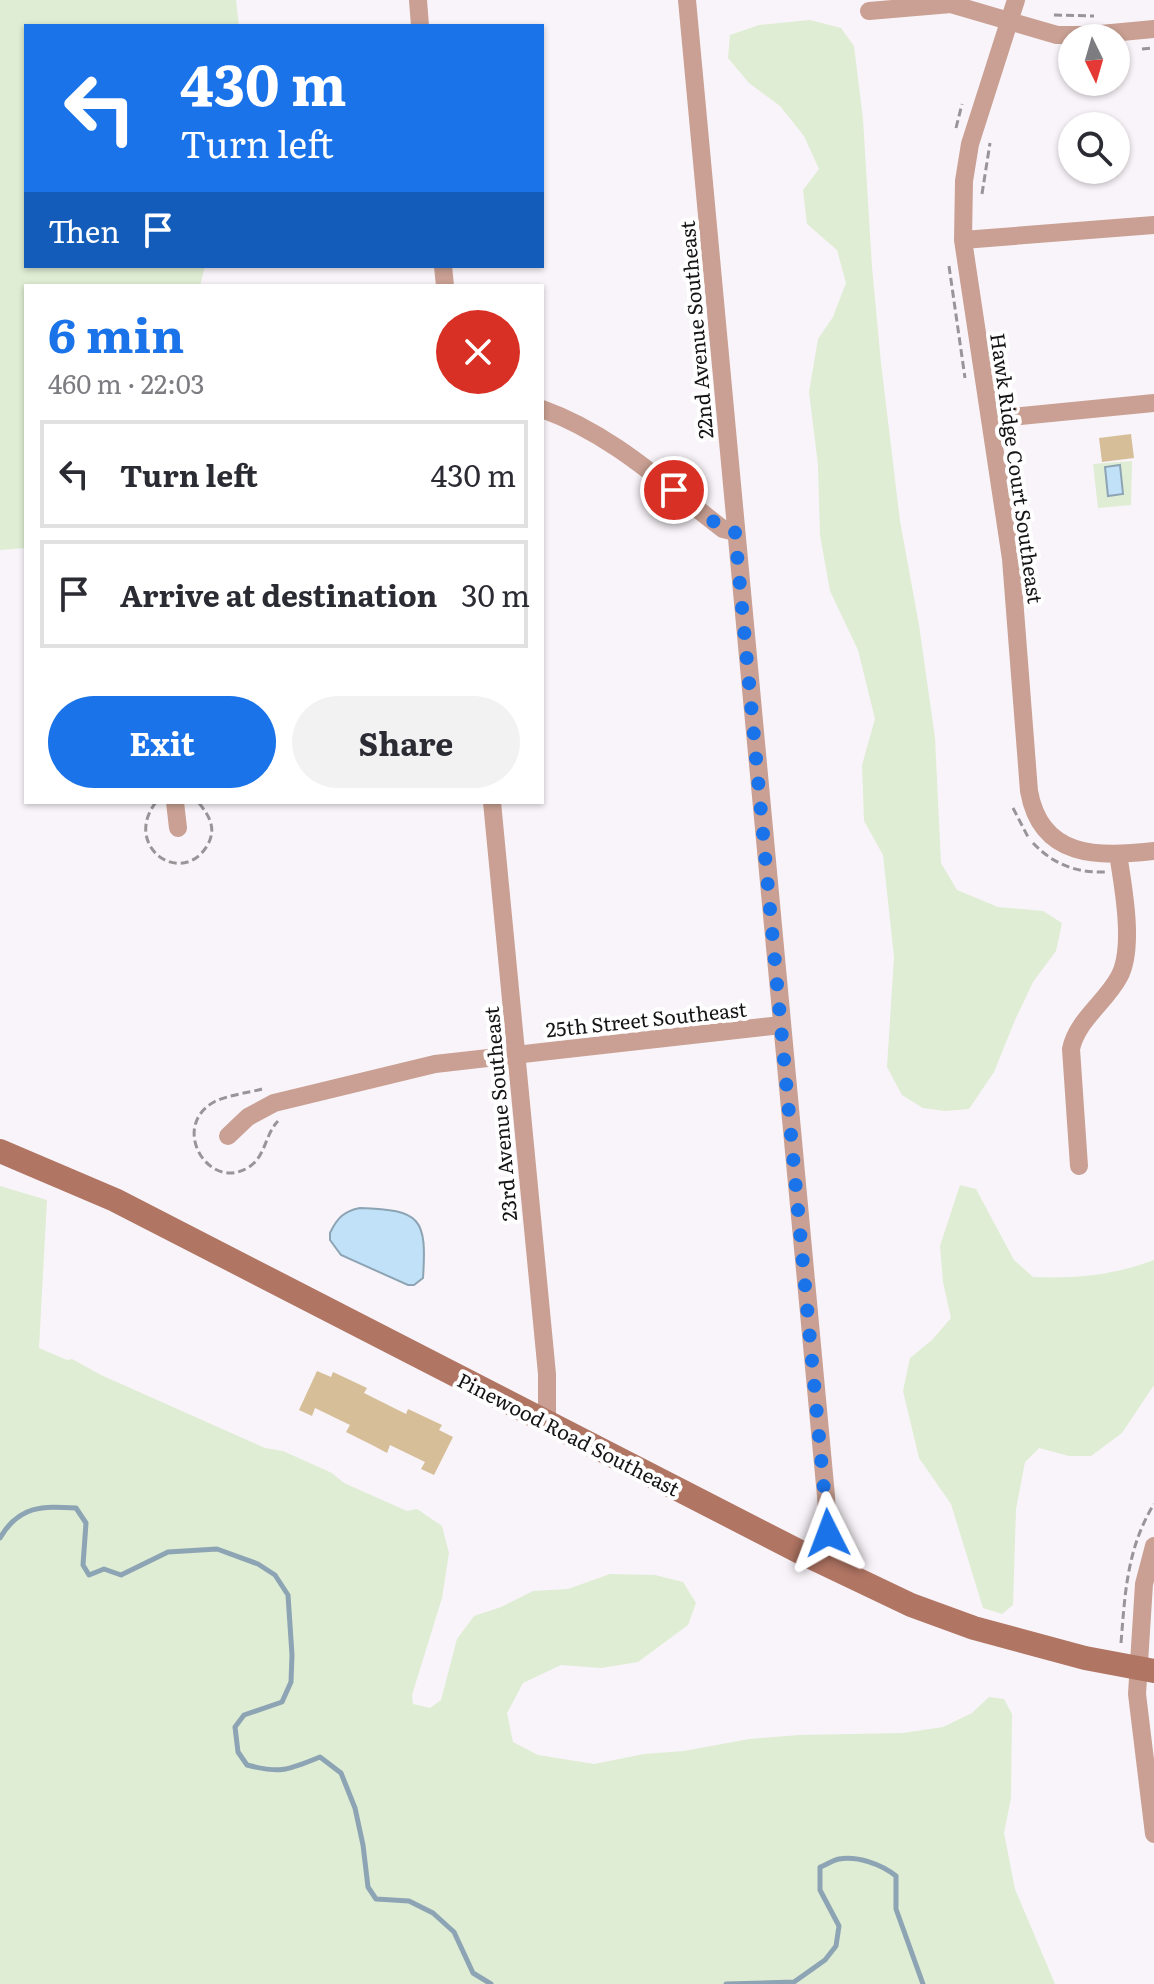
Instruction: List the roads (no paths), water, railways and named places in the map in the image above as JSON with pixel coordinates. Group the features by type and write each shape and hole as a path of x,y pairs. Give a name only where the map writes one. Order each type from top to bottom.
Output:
{"street":[{"path":"418,0 420,24"},
{"name":"22nd Avenue Southeast","path":"687,0 826,1496 828,1533 824,1564"},
{"name":"Hawk Ridge Court Southeast","path":"1016,0 970,144 964,181 963,240 1014,586 1032,807 1047,832 1070,849 1095,855 1154,851"},
{"path":"869,11 951,4 1042,31 1073,36 1154,29"},
{"path":"963,240 1154,225"},
{"path":"990,419 1154,403"},
{"path":"544,410 575,422 610,443 723,529 735,532"},
{"path":"175,804 178,828"},
{"name":"23rd Avenue Southeast","path":"492,804 548,1390 547,1421"},
{"path":"1079,1166 1071,1049 1073,1037 1111,989 1124,965 1127,938 1118,854"},
{"name":"25th Street Southeast","path":"228,1136 248,1117 274,1103 435,1064 781,1025"},
{"name":"Pinewood Road Southeast","path":"0,1151 115,1200 824,1564 911,1605 974,1628 1072,1655 1145,1670"},
{"path":"1154,1546 1144,1584 1145,1670 1139,1731 1154,1834"}],"water":[{"path":"1120,465 1123,494 1108,496 1105,467"},
{"path":"360,1208 396,1211 416,1221 423,1242 423,1278 414,1285 408,1285 341,1255 330,1240 330,1233 342,1216"}],"waterway":[{"path":"0,1538 7,1527 24,1513 42,1508 76,1508 86,1523 83,1565 89,1575 104,1569 121,1575 168,1552 217,1549 258,1564 275,1575 288,1595 291,1682 282,1702 244,1715 235,1727 238,1752 247,1765 277,1770 292,1768 320,1757 341,1773 355,1808 368,1887 376,1899 409,1901 433,1913 454,1932 473,1973 491,1984"},
{"path":"726,1984 794,1982 825,1960 836,1946 839,1926 820,1890 820,1867 846,1858 869,1862 896,1876 896,1909 923,1984"}]}
